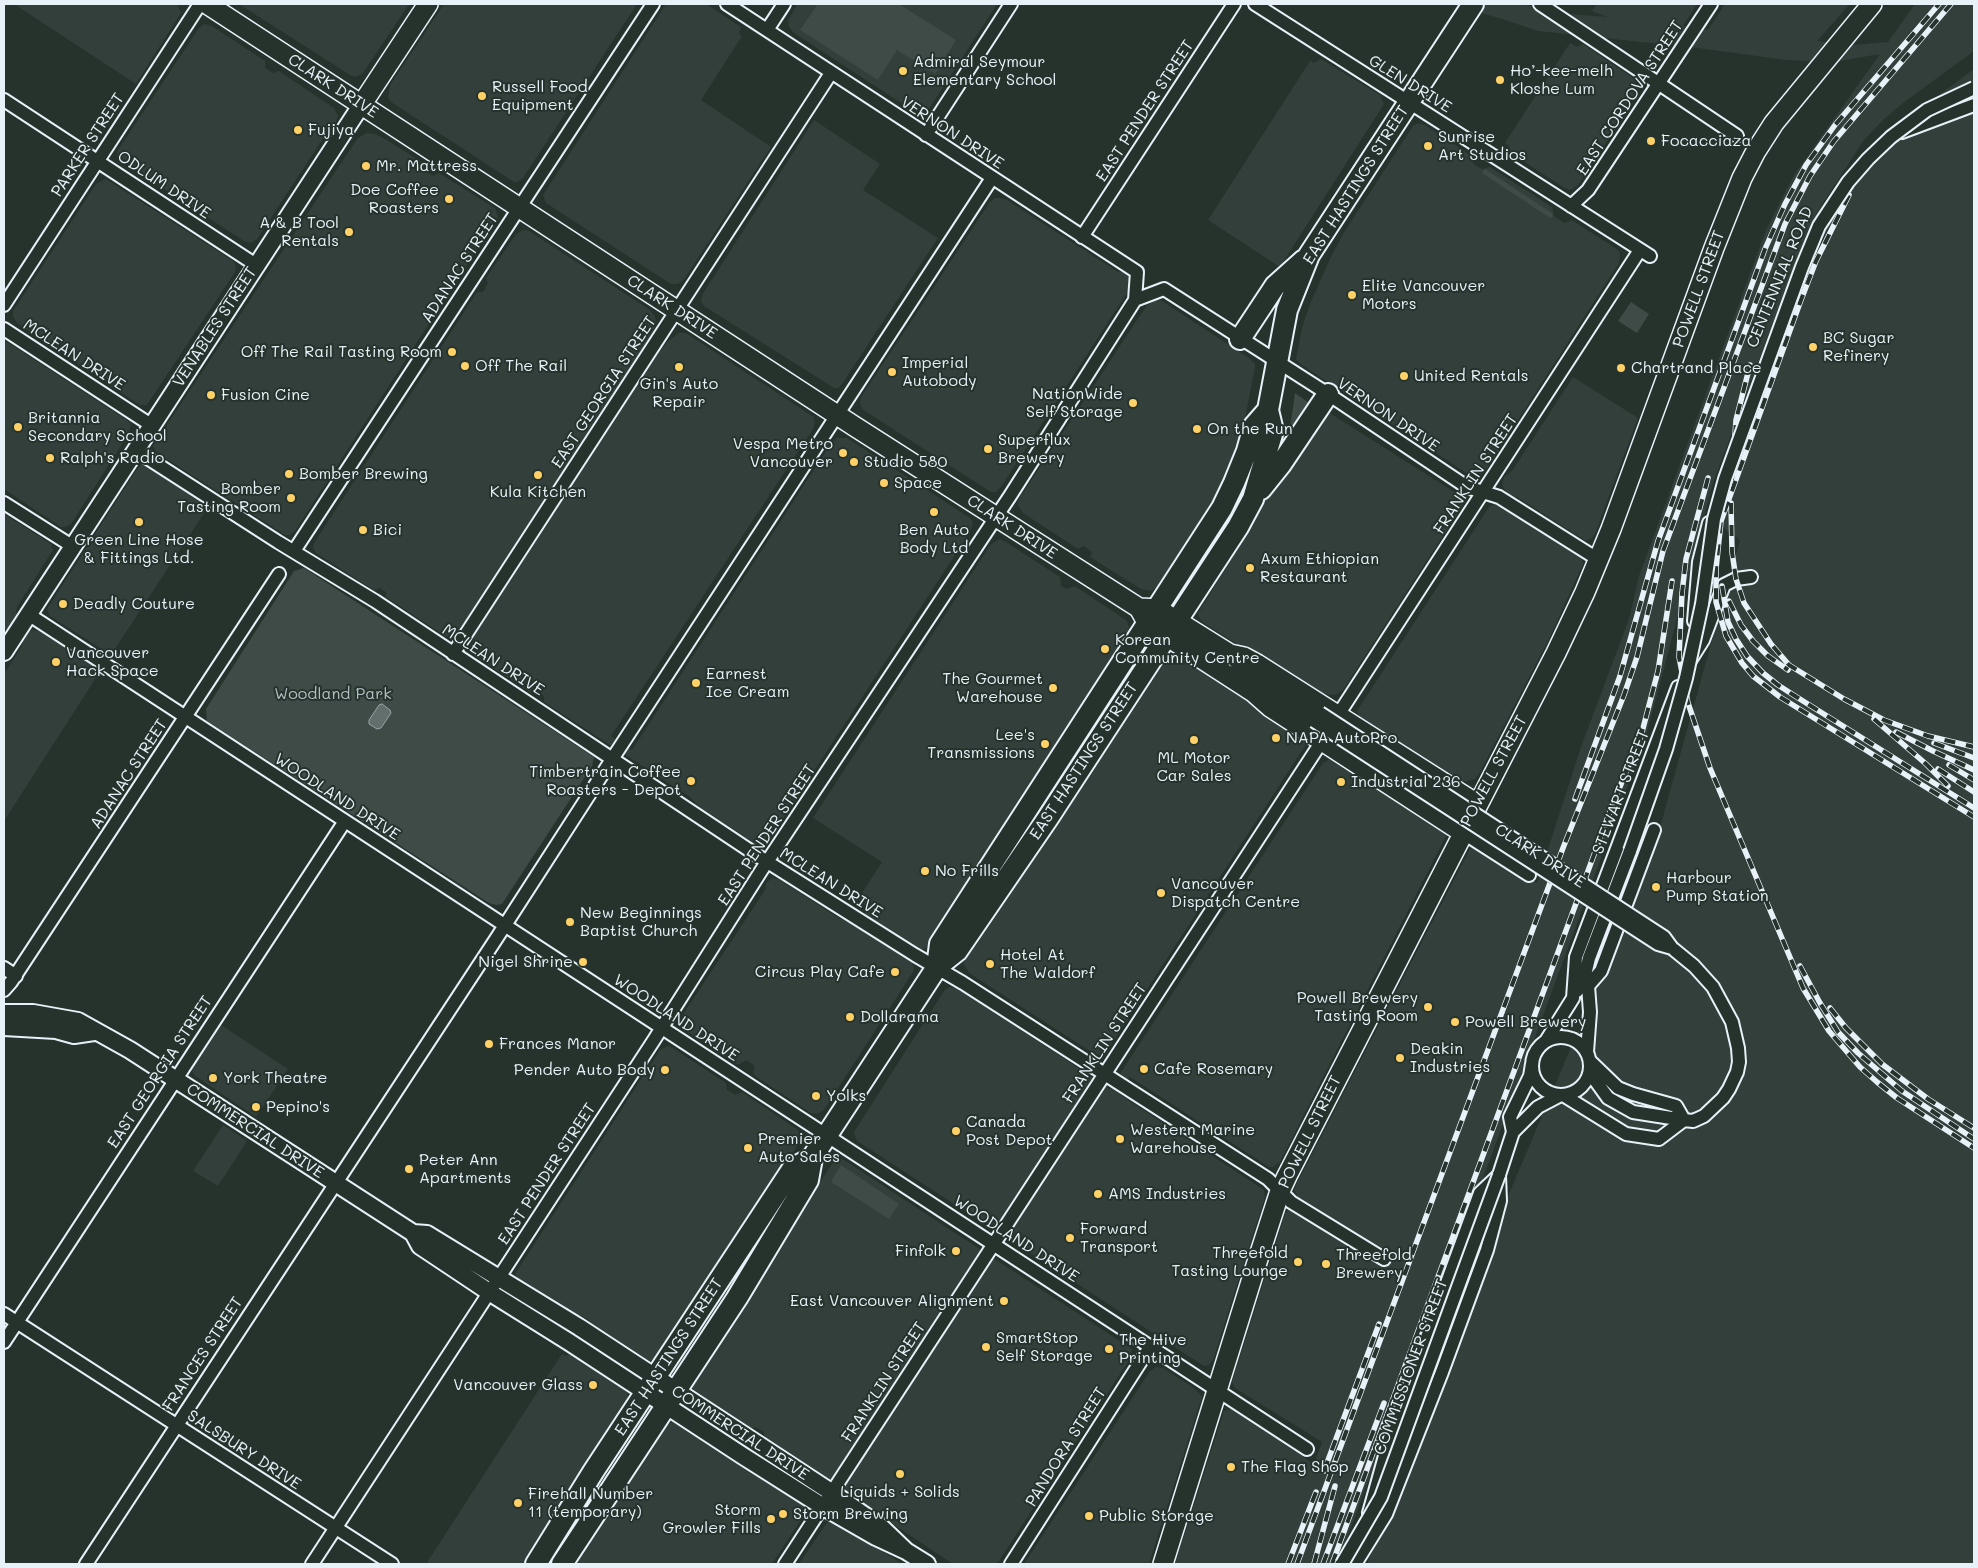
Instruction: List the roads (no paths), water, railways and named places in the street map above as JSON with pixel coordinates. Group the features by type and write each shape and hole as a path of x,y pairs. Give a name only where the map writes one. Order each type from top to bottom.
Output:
{"main road":[{"name":"CLARK DRIVE","path":"207,4 996,517 1172,629 1270,707 1462,832"},
{"name":"VENABLES STREET","path":"362,104 428,4"},
{"name":"POWELL STREET","path":"1163,1564 1280,1191 1462,832 1572,622 1599,560 1738,187 1756,151 1774,124 1872,4"},
{"name":"EAST HASTINGS STREET","path":"562,1564 737,1298 808,1180 812,1158 937,967 957,951 1048,818 1217,562 1253,499 1274,431 1268,410 1287,310 1309,255 1469,10"},
{"path":"1240,339 1275,286 1309,255"},
{"path":"1253,499 1281,464 1328,394"},
{"name":"EAST HASTINGS STREET","path":"937,967 940,944 1148,614 1222,508 1245,456 1254,426 1268,410"},
{"name":"CLARK DRIVE","path":"1172,629 1250,661 1477,804"},
{"name":"EAST HASTINGS STREET","path":"536,1564 593,1472 793,1168 812,1158"}],"street":[{"name":"PARKER STREET","path":"4,305 200,4"},
{"name":"ADANAC STREET","path":"294,551 653,4"},
{"name":"VERNON DRIVE","path":"728,4 1137,272 1135,300 1164,290 1328,394 1467,487 1499,497 1599,560"},
{"path":"766,30 784,4"},
{"path":"926,135 1011,4"},
{"name":"EAST PENDER STREET","path":"1082,237 1234,4"},
{"name":"GLEN DRIVE","path":"1255,4 1645,253"},
{"path":"1540,4 1737,136"},
{"name":"EAST CORDOVA STREET","path":"1571,206 1588,190 1711,4"},
{"name":"EAST GEORGIA STREET","path":"453,654 831,73"},
{"path":"1355,1564 1386,1514 1442,1372 1487,1250 1500,1201 1499,1175 1513,1132 1538,1107 1561,1096 1578,1091 1585,1083 1589,1062 1590,1012 1586,982 1589,958 1664,757 1686,678 1702,604 1714,519 1725,479 1802,267 1820,226 1848,182 1868,159 1891,137 1927,110 1974,88"},
{"name":"ODLUM DRIVE","path":"4,100 256,265"},
{"name":"VENABLES STREET","path":"4,652 362,104"},
{"name":"CENTENNIAL ROAD","path":"1714,505 1789,289 1817,225 1837,188 1864,158 1906,130 1974,106"},
{"path":"837,414 992,178"},
{"name":"FRANKLIN STREET","path":"1338,715 1483,492 1645,253"},
{"name":"EAST PENDER STREET","path":"312,1564 662,1028 767,862 996,517 1135,300"},
{"name":"MCLEAN DRIVE","path":"4,329 151,425"},
{"name":"FRANCES STREET","path":"86,1564 505,926 612,758 837,414"},
{"name":"MCLEAN DRIVE","path":"135,450 375,601 767,862 937,967 1268,1179 1291,1202 1384,1259"},
{"path":"4,503 72,546"},
{"name":"STEWART STREET","path":"1546,1041 1573,998 1576,957 1687,665 1695,614 1699,562 1714,505"},
{"name":"ADANAC STREET","path":"4,990 16,976 279,574"},
{"name":"STEWART STREET","path":"1687,665 1703,640 1724,585 1736,579 1751,577"},
{"name":"WOODLAND DRIVE","path":"28,614 1307,1449"},
{"name":"CLARK DRIVE","path":"1230,654 1238,666 1252,677 1317,717 1658,944 1672,948 1694,966 1716,992 1732,1022 1738,1048 1737,1072 1723,1098 1704,1116 1693,1121 1684,1120"},
{"name":"CLARK DRIVE","path":"1252,692 1270,697 1317,717"},
{"name":"FRANKLIN STREET","path":"785,1564 1322,741"},
{"name":"EAST GEORGIA STREET","path":"4,1342 344,821"},
{"path":"1573,998 1586,982 1601,971 1654,830"},
{"name":"CLARK DRIVE","path":"1462,832 1529,875"},
{"path":"4,968 16,976"},
{"name":"COMMERCIAL DRIVE","path":"4,1013 33,1013 78,1021 94,1032 130,1050 413,1233 420,1246 489,1292 569,1342 651,1385"},
{"path":"4,1027 56,1030 74,1035 94,1032"},
{"path":"1513,1132 1510,1117 1530,1076 1532,1064 1534,1055 1546,1041 1555,1037 1574,1040 1589,1062 1618,1088 1676,1106 1684,1120 1659,1139 1626,1134 1561,1096 1550,1094 1536,1082 1532,1074 1532,1064"},
{"path":"1355,1564 1390,1438 1480,1193 1499,1175"},
{"name":"COMMISSIONER STREET","path":"1342,1564 1382,1497 1499,1175"},
{"name":"COMMERCIAL DRIVE","path":"413,1233 427,1234 579,1327 651,1385 822,1506 927,1564"},
{"name":"SALSBURY DRIVE","path":"4,1314 392,1564"},
{"name":"PANDORA STREET","path":"1011,1564 1150,1347"},
{"name":"COMMERCIAL DRIVE","path":"671,1399 831,1492 880,1527 906,1551"}],"railway":[{"path":"1575,799 1620,676 1658,541 1765,249 1785,204 1806,165 1835,125 1939,4"},
{"path":"1297,1564 1563,848 1624,695 1637,657 1663,551 1785,224 1810,176 1834,141 1951,4"},
{"path":"1849,195 1816,261 1721,521 1716,569 1716,602 1726,636 1742,663 1753,676 1780,697 1974,817"},
{"path":"1732,480 1736,420 1750,365"},
{"path":"1708,478 1686,559 1682,593 1679,657 1688,703 1710,768 1803,988 1829,1031 1860,1067 1877,1082 1897,1098 1974,1148"},
{"path":"1731,503 1732,552 1736,579 1744,603 1771,644 1789,665 1844,699 1884,720 1928,736 1974,747"},
{"path":"1332,1564 1612,806 1641,736 1658,671 1672,581"},
{"path":"1722,586 1728,622 1736,639 1747,656 1763,673 1795,696 1974,808"},
{"path":"1729,601 1741,625 1753,641 1768,656 1788,670"},
{"path":"1874,719 1926,764 1948,786"},
{"path":"1896,732 1974,770"},
{"path":"1934,743 1974,758"},
{"path":"1949,765 1974,780"},
{"path":"1938,769 1974,792"},
{"path":"1800,966 1838,1032 1858,1053 1902,1091 1974,1139"},
{"path":"1830,1008 1846,1028 1882,1064 1928,1099 1974,1128"},
{"path":"1324,1471 1379,1324"},
{"path":"1323,1564 1384,1403"},
{"path":"1314,1564 1335,1486"},
{"path":"1288,1564 1316,1492"}],"place":[{"name":"Admiral Seymour Elementary School","path":"903,71"},
{"name":"Ho’-kee-melh Kloshe Lum","path":"1500,80"},
{"name":"Russell Food Equipment","path":"482,96"},
{"name":"Fujiya","path":"298,130"},
{"name":"Focacciaza","path":"1651,141"},
{"name":"Sunrise Art Studios","path":"1428,146"},
{"name":"Mr. Mattress","path":"366,166"},
{"name":"Doe Coffee Roasters","path":"449,199"},
{"name":"A & B Tool Rentals","path":"349,232"},
{"name":"Elite Vancouver Motors","path":"1352,295"},
{"name":"BC Sugar Refinery","path":"1813,347"},
{"name":"Off The Rail Tasting Room","path":"452,352"},
{"name":"Off The Rail","path":"465,366"},
{"name":"Gin's Auto Repair","path":"679,367"},
{"name":"Chartrand Place","path":"1621,368"},
{"name":"Imperial Autobody","path":"892,372"},
{"name":"United Rentals","path":"1404,376"},
{"name":"Fusion Cine","path":"211,395"},
{"name":"NationWide Self Storage","path":"1133,403"},
{"name":"Britannia Secondary School","path":"18,427"},
{"name":"On the Run","path":"1197,429"},
{"name":"Superflux Brewery","path":"988,449"},
{"name":"Vespa Metro Vancouver","path":"843,453"},
{"name":"Ralph's Radio","path":"50,458"},
{"name":"Studio 580","path":"854,462"},
{"name":"Bomber Brewing","path":"289,474"},
{"name":"Kula Kitchen","path":"538,475"},
{"name":"Space","path":"884,483"},
{"name":"Bomber Tasting Room","path":"291,498"},
{"name":"Ben Auto Body Ltd","path":"934,512"},
{"name":"Green Line Hose & Fittings Ltd.","path":"139,522"},
{"name":"Bici","path":"363,530"},
{"name":"Axum Ethiopian Restaurant","path":"1250,568"},
{"name":"Deadly Couture","path":"63,604"},
{"name":"Korean Community Centre","path":"1105,649"},
{"name":"Vancouver Hack Space","path":"56,662"},
{"name":"Earnest Ice Cream","path":"696,683"},
{"name":"The Gourmet Warehouse","path":"1053,688"},
{"name":"NAPA AutoPro","path":"1276,738"},
{"name":"ML Motor Car Sales","path":"1194,740"},
{"name":"Lee's Transmissions","path":"1045,744"},
{"name":"Timbertrain Coffee Roasters - Depot","path":"691,781"},
{"name":"Industrial 236","path":"1341,782"},
{"name":"No Frills","path":"925,871"},
{"name":"Harbour Pump Station","path":"1656,887"},
{"name":"Vancouver Dispatch Centre","path":"1161,893"},
{"name":"New Beginnings Baptist Church","path":"570,922"},
{"name":"Nigel Shrine","path":"583,962"},
{"name":"Hotel At The Waldorf","path":"990,964"},
{"name":"Circus Play Cafe","path":"895,972"},
{"name":"Powell Brewery Tasting Room","path":"1428,1007"},
{"name":"Dollarama","path":"850,1017"},
{"name":"Powell Brewery","path":"1455,1022"},
{"name":"Frances Manor","path":"489,1044"},
{"name":"Deakin Industries","path":"1400,1058"},
{"name":"Cafe Rosemary","path":"1144,1069"},
{"name":"Pender Auto Body","path":"665,1070"},
{"name":"York Theatre","path":"213,1078"},
{"name":"Yolks","path":"816,1096"},
{"name":"Pepino's","path":"256,1107"},
{"name":"Canada Post Depot","path":"956,1131"},
{"name":"Western Marine Warehouse","path":"1120,1139"},
{"name":"Premier Auto Sales","path":"748,1148"},
{"name":"Peter Ann Apartments","path":"409,1169"},
{"name":"AMS Industries","path":"1098,1194"},
{"name":"Forward Transport","path":"1070,1238"},
{"name":"Finfolk","path":"956,1251"},
{"name":"Threefold Tasting Lounge","path":"1298,1262"},
{"name":"Threefold Brewery","path":"1326,1264"},
{"name":"East Vancouver Alignment","path":"1004,1301"},
{"name":"SmartStop Self Storage","path":"986,1347"},
{"name":"The Hive Printing","path":"1109,1349"},
{"name":"Vancouver Glass","path":"593,1385"},
{"name":"The Flag Shop","path":"1231,1467"},
{"name":"Liquids + Solids","path":"900,1474"},
{"name":"Firehall Number 11 (temporary)","path":"518,1503"},
{"name":"Storm Brewing","path":"783,1514"},
{"name":"Public Storage","path":"1089,1516"},
{"name":"Storm Growler Fills","path":"771,1519"}],"park label":[{"name":"Woodland Park","path":"333,694"}]}
